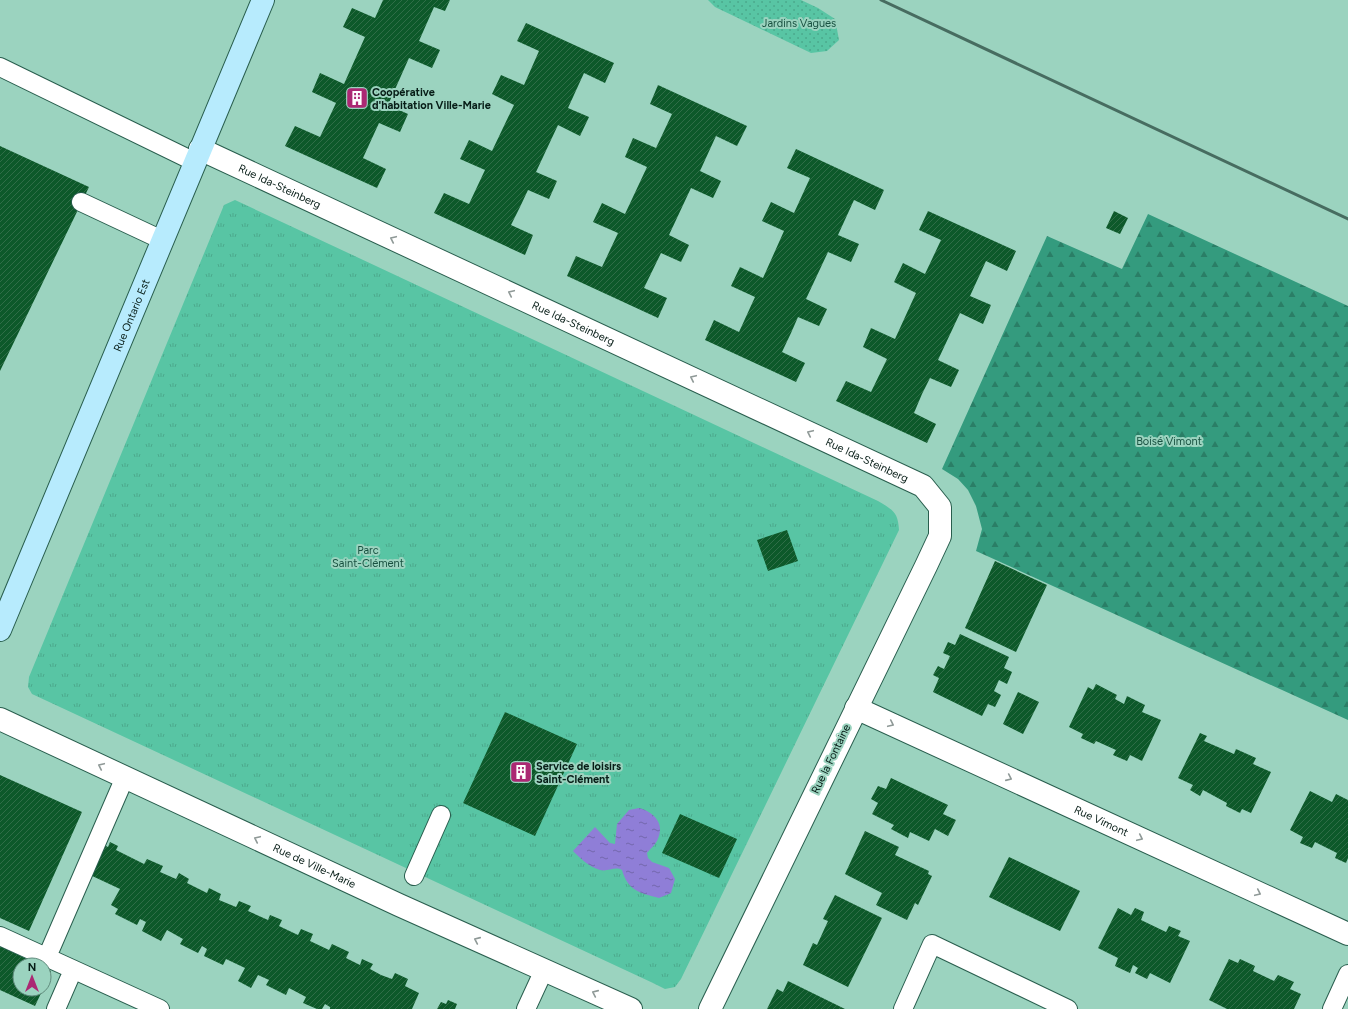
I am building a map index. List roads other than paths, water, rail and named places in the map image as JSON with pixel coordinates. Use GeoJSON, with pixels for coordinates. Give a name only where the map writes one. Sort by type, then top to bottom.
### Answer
{"type":"FeatureCollection","features":[{"type":"Feature","properties":{"kind":"main road","name":"Rue Ontario Est"},"geometry":{"type":"LineString","coordinates":[[0,630],[263,0]]}},
{"type":"Feature","properties":{"kind":"street","name":"Rue Ida-Steinberg"},"geometry":{"type":"LineString","coordinates":[[198,156],[923,486],[940,507]]}},
{"type":"Feature","properties":{"kind":"street","name":"Rue la Fontaine"},"geometry":{"type":"LineString","coordinates":[[710,1009],[940,536],[940,507]]}},
{"type":"Feature","properties":{"kind":"street","name":"Rue Vimont"},"geometry":{"type":"LineString","coordinates":[[856,708],[1348,934]]}},
{"type":"Feature","properties":{"kind":"street","name":"Rue de Ville-Marie"},"geometry":{"type":"LineString","coordinates":[[0,719],[399,905],[631,1009]]}},
{"type":"Feature","properties":{"kind":"lane"},"geometry":{"type":"LineString","coordinates":[[0,67],[198,156]]}},
{"type":"Feature","properties":{"kind":"lane"},"geometry":{"type":"LineString","coordinates":[[81,202],[162,240]]}},
{"type":"Feature","properties":{"kind":"lane"},"geometry":{"type":"LineString","coordinates":[[0,936],[47,957],[125,777]]}},
{"type":"Feature","properties":{"kind":"lane"},"geometry":{"type":"LineString","coordinates":[[414,876],[441,815]]}},
{"type":"Feature","properties":{"kind":"lane"},"geometry":{"type":"LineString","coordinates":[[903,1009],[932,944],[1068,1009]]}},
{"type":"Feature","properties":{"kind":"lane"},"geometry":{"type":"LineString","coordinates":[[52,960],[160,1009]]}},
{"type":"Feature","properties":{"kind":"lane"},"geometry":{"type":"LineString","coordinates":[[56,1009],[73,970]]}},
{"type":"Feature","properties":{"kind":"lane"},"geometry":{"type":"LineString","coordinates":[[526,1009],[544,970]]}},
{"type":"Feature","properties":{"kind":"lane"},"geometry":{"type":"LineString","coordinates":[[1332,1009],[1348,974]]}},
{"type":"Feature","properties":{"kind":"water"},"geometry":{"type":"Polygon","coordinates":[[[639,808],[654,816],[660,829],[656,842],[647,853],[648,858],[652,862],[669,868],[675,879],[671,893],[659,898],[631,887],[622,870],[596,869],[585,862],[573,851],[595,827],[610,843],[615,844],[617,824],[629,810],[639,808]]]}},
{"type":"Feature","properties":{"kind":"railway"},"geometry":{"type":"LineString","coordinates":[[881,0],[1348,219]]}},
{"type":"Feature","properties":{"kind":"place","name":"Coopérative d'habitation Ville-Marie"},"geometry":{"type":"Point","coordinates":[357,98]}},
{"type":"Feature","properties":{"kind":"place","name":"Service de loisirs Saint-Clément"},"geometry":{"type":"Point","coordinates":[521,772]}},
{"type":"Feature","properties":{"kind":"park label","name":"Jardins Vagues"},"geometry":{"type":"Point","coordinates":[799,23]}},
{"type":"Feature","properties":{"kind":"park label","name":"Boisé Vimont"},"geometry":{"type":"Point","coordinates":[1169,441]}},
{"type":"Feature","properties":{"kind":"park label","name":"Parc Saint-Clément"},"geometry":{"type":"Point","coordinates":[368,556]}}]}
